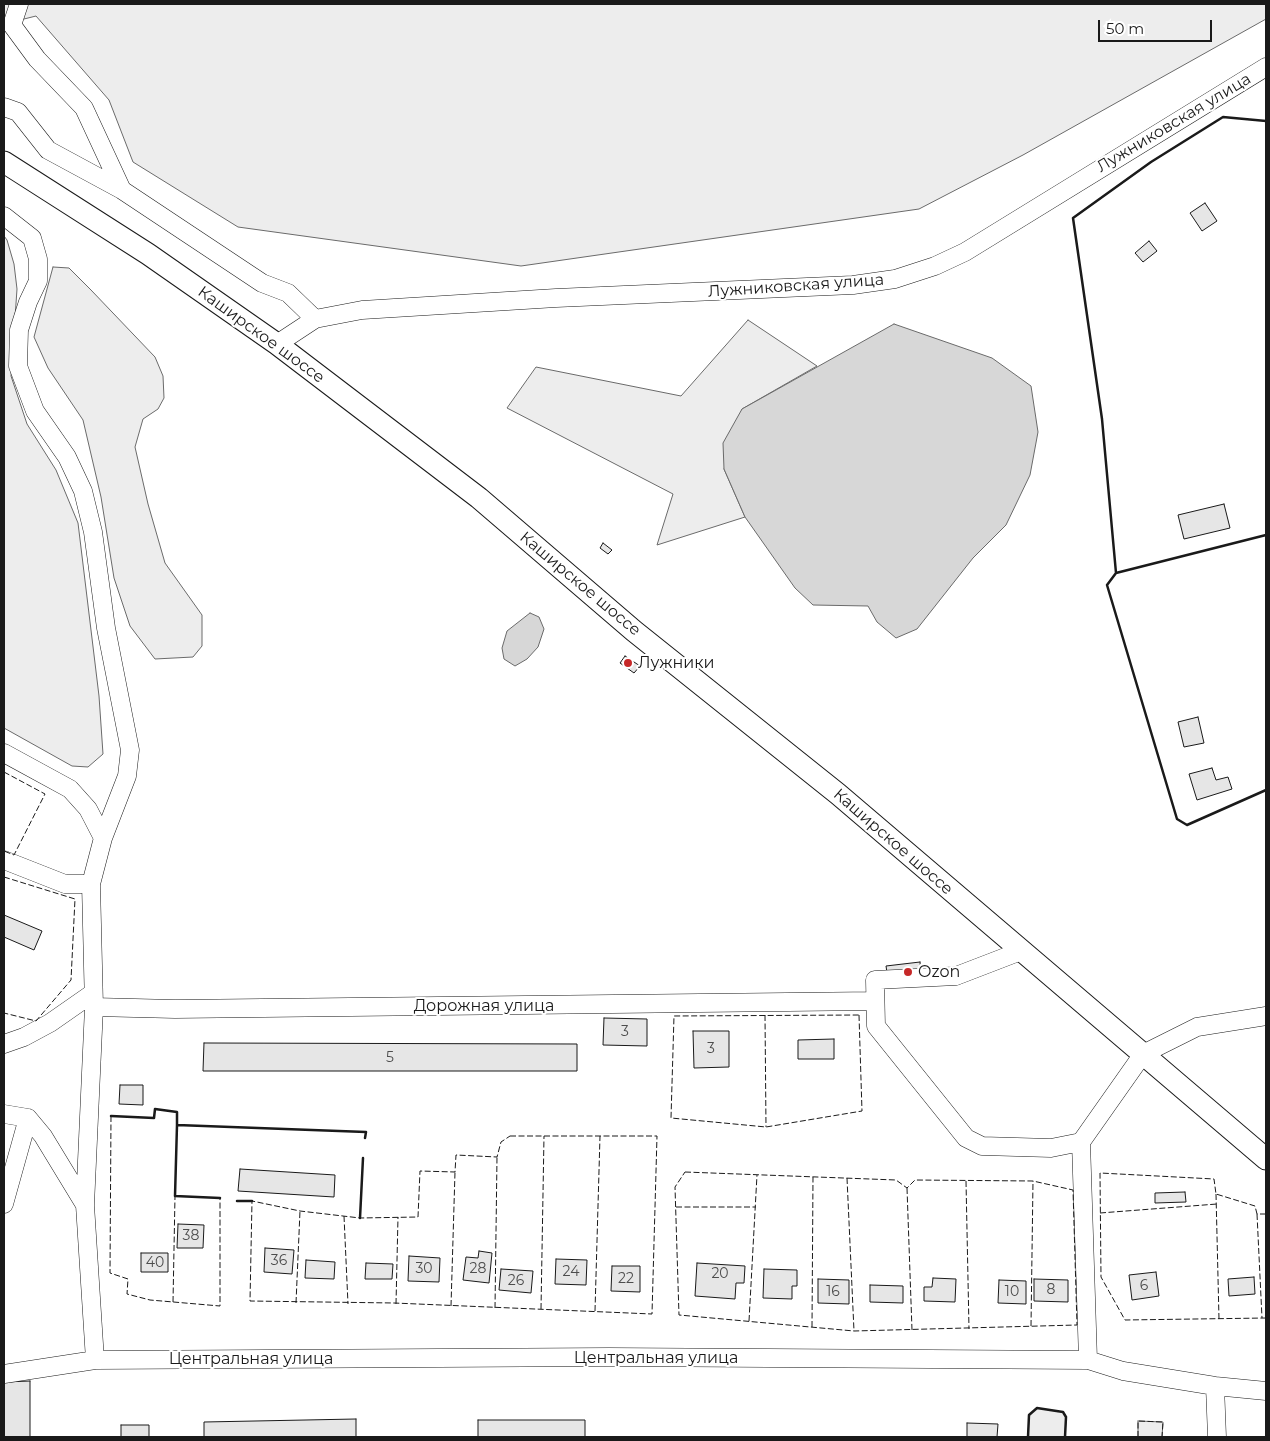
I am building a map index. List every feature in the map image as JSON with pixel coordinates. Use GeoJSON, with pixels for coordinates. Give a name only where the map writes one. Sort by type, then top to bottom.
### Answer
{"type":"FeatureCollection","features":[{"type":"Feature","properties":{"kind":"main road","name":"Каширское шоссе"},"geometry":{"type":"LineString","coordinates":[[4,162],[148,254],[277,344],[479,498],[634,631],[838,794],[1266,1160]]}},
{"type":"Feature","properties":{"kind":"street"},"geometry":{"type":"LineString","coordinates":[[19,4],[12,25],[37,59],[84,108],[122,190]]}},
{"type":"Feature","properties":{"kind":"street","name":"Лужниковская улица"},"geometry":{"type":"LineString","coordinates":[[277,344],[315,319],[362,310],[556,298],[853,285],[895,279],[935,266],[964,252],[1266,67]]}},
{"type":"Feature","properties":{"kind":"street"},"geometry":{"type":"LineString","coordinates":[[4,107],[18,112],[48,150],[122,190],[262,283],[288,293],[315,319]]}},
{"type":"Feature","properties":{"kind":"street"},"geometry":{"type":"LineString","coordinates":[[4,216],[32,238],[38,259],[38,280],[28,302],[19,330],[18,366],[35,410],[67,457],[83,491],[93,532],[106,628],[130,750],[127,776],[103,838],[91,884],[93,1000],[84,1205],[95,1360]]}},
{"type":"Feature","properties":{"kind":"street"},"geometry":{"type":"LineString","coordinates":[[4,753],[70,789],[88,810],[103,838]]}},
{"type":"Feature","properties":{"kind":"street"},"geometry":{"type":"LineString","coordinates":[[4,860],[65,884],[91,884]]}},
{"type":"Feature","properties":{"kind":"street"},"geometry":{"type":"LineString","coordinates":[[1021,952],[956,976],[876,980],[876,1026],[966,1138],[982,1146],[1051,1148],[1081,1142]]}},
{"type":"Feature","properties":{"kind":"street"},"geometry":{"type":"LineString","coordinates":[[4,1044],[24,1037],[93,1000]]}},
{"type":"Feature","properties":{"kind":"street","name":"Дорожная улица"},"geometry":{"type":"LineString","coordinates":[[93,1000],[176,1009],[875,1001]]}},
{"type":"Feature","properties":{"kind":"street"},"geometry":{"type":"LineString","coordinates":[[1088,1360],[1081,1142],[1143,1054],[1197,1027],[1266,1016]]}},
{"type":"Feature","properties":{"kind":"street"},"geometry":{"type":"LineString","coordinates":[[4,1114],[28,1118],[43,1136],[84,1205]]}},
{"type":"Feature","properties":{"kind":"street"},"geometry":{"type":"LineString","coordinates":[[4,1204],[28,1118]]}},
{"type":"Feature","properties":{"kind":"street","name":"Центральная улица"},"geometry":{"type":"LineString","coordinates":[[4,1374],[95,1360],[589,1357],[1088,1360],[1122,1371],[1215,1386],[1266,1391]]}},
{"type":"Feature","properties":{"kind":"street"},"geometry":{"type":"LineString","coordinates":[[1215,1386],[1217,1437]]}},
{"type":"Feature","properties":{"kind":"shaded area"},"geometry":{"type":"Polygon","coordinates":[[[4,4],[1266,4],[1266,19],[1023,155],[919,209],[521,266],[238,227],[133,162],[109,100],[36,16],[4,24],[4,4]]]}},
{"type":"Feature","properties":{"kind":"shaded area"},"geometry":{"type":"Polygon","coordinates":[[[4,236],[14,264],[17,289],[11,376],[27,424],[56,470],[78,523],[99,696],[103,754],[88,767],[72,766],[4,728],[4,236]]]}},
{"type":"Feature","properties":{"kind":"shaded area"},"geometry":{"type":"Polygon","coordinates":[[[53,267],[69,268],[155,357],[163,376],[164,398],[158,409],[143,419],[135,447],[148,504],[165,563],[202,615],[202,646],[193,657],[155,659],[130,626],[114,578],[101,497],[83,420],[48,368],[34,337],[53,267]]]}},
{"type":"Feature","properties":{"kind":"shaded area"},"geometry":{"type":"Polygon","coordinates":[[[748,320],[817,366],[742,409],[724,469],[745,517],[657,545],[673,494],[507,408],[536,367],[681,396],[748,320]]]}},
{"type":"Feature","properties":{"kind":"shaded area"},"geometry":{"type":"Polygon","coordinates":[[[894,324],[992,358],[1031,386],[1038,432],[1030,475],[1006,525],[973,558],[917,629],[896,638],[877,622],[868,606],[813,605],[795,588],[745,517],[724,469],[723,443],[742,409],[894,324]]]}},
{"type":"Feature","properties":{"kind":"shaded area"},"geometry":{"type":"Polygon","coordinates":[[[530,613],[539,617],[544,629],[538,647],[527,659],[515,666],[504,659],[502,648],[507,631],[530,613]]]}},
{"type":"Feature","properties":{"kind":"shaded area"},"geometry":{"type":"Polygon","coordinates":[[[1037,1408],[1063,1412],[1066,1417],[1065,1437],[1028,1437],[1029,1415],[1037,1408]]]}},
{"type":"Feature","properties":{"kind":"shaded area"},"geometry":{"type":"Polygon","coordinates":[[[1138,1421],[1163,1422],[1162,1437],[1138,1437],[1138,1421]]]}},
{"type":"Feature","properties":{"kind":"building"},"geometry":{"type":"Polygon","coordinates":[[[1205,203],[1217,221],[1202,231],[1190,213],[1205,203]]]}},
{"type":"Feature","properties":{"kind":"building"},"geometry":{"type":"Polygon","coordinates":[[[1149,241],[1157,251],[1143,262],[1135,253],[1149,241]]]}},
{"type":"Feature","properties":{"kind":"building"},"geometry":{"type":"Polygon","coordinates":[[[1224,504],[1230,528],[1184,539],[1178,515],[1224,504]]]}},
{"type":"Feature","properties":{"kind":"building"},"geometry":{"type":"Polygon","coordinates":[[[603,543],[612,550],[608,554],[600,548],[603,543]]]}},
{"type":"Feature","properties":{"kind":"building"},"geometry":{"type":"Polygon","coordinates":[[[625,656],[640,666],[634,673],[620,663],[625,656]]]}},
{"type":"Feature","properties":{"kind":"building"},"geometry":{"type":"Polygon","coordinates":[[[1198,717],[1204,743],[1184,747],[1178,722],[1198,717]]]}},
{"type":"Feature","properties":{"kind":"building"},"geometry":{"type":"Polygon","coordinates":[[[1212,768],[1216,780],[1228,777],[1232,789],[1197,800],[1189,774],[1212,768]]]}},
{"type":"Feature","properties":{"kind":"building"},"geometry":{"type":"Polygon","coordinates":[[[4,915],[42,931],[34,950],[4,937],[4,915]]]}},
{"type":"Feature","properties":{"kind":"building"},"geometry":{"type":"Polygon","coordinates":[[[920,962],[921,975],[888,979],[886,966],[920,962]]]}},
{"type":"Feature","properties":{"kind":"building"},"geometry":{"type":"Polygon","coordinates":[[[604,1018],[647,1019],[647,1046],[603,1045],[604,1018]]]}},
{"type":"Feature","properties":{"kind":"building"},"geometry":{"type":"Polygon","coordinates":[[[693,1031],[729,1031],[729,1067],[694,1068],[693,1031]]]}},
{"type":"Feature","properties":{"kind":"building"},"geometry":{"type":"Polygon","coordinates":[[[834,1039],[834,1059],[798,1059],[798,1040],[834,1039]]]}},
{"type":"Feature","properties":{"kind":"building"},"geometry":{"type":"Polygon","coordinates":[[[204,1043],[577,1044],[577,1071],[203,1071],[204,1043]]]}},
{"type":"Feature","properties":{"kind":"building"},"geometry":{"type":"Polygon","coordinates":[[[120,1085],[143,1085],[143,1105],[119,1104],[120,1085]]]}},
{"type":"Feature","properties":{"kind":"building"},"geometry":{"type":"Polygon","coordinates":[[[240,1169],[335,1175],[334,1197],[238,1191],[240,1169]]]}},
{"type":"Feature","properties":{"kind":"building"},"geometry":{"type":"Polygon","coordinates":[[[1185,1192],[1186,1202],[1155,1203],[1155,1193],[1185,1192]]]}},
{"type":"Feature","properties":{"kind":"building"},"geometry":{"type":"Polygon","coordinates":[[[178,1224],[204,1225],[203,1248],[177,1248],[178,1224]]]}},
{"type":"Feature","properties":{"kind":"building"},"geometry":{"type":"Polygon","coordinates":[[[265,1248],[294,1250],[292,1274],[264,1272],[265,1248]]]}},
{"type":"Feature","properties":{"kind":"building"},"geometry":{"type":"Polygon","coordinates":[[[479,1251],[492,1253],[489,1283],[463,1280],[466,1257],[478,1258],[479,1251]]]}},
{"type":"Feature","properties":{"kind":"building"},"geometry":{"type":"Polygon","coordinates":[[[141,1253],[168,1253],[168,1272],[141,1272],[141,1253]]]}},
{"type":"Feature","properties":{"kind":"building"},"geometry":{"type":"Polygon","coordinates":[[[409,1256],[440,1258],[439,1282],[408,1281],[409,1256]]]}},
{"type":"Feature","properties":{"kind":"building"},"geometry":{"type":"Polygon","coordinates":[[[556,1259],[587,1260],[586,1285],[555,1284],[556,1259]]]}},
{"type":"Feature","properties":{"kind":"building"},"geometry":{"type":"Polygon","coordinates":[[[306,1260],[335,1262],[334,1279],[305,1278],[306,1260]]]}},
{"type":"Feature","properties":{"kind":"building"},"geometry":{"type":"Polygon","coordinates":[[[366,1263],[393,1264],[392,1279],[365,1279],[366,1263]]]}},
{"type":"Feature","properties":{"kind":"building"},"geometry":{"type":"Polygon","coordinates":[[[697,1263],[745,1266],[744,1283],[736,1283],[735,1299],[695,1296],[697,1263]]]}},
{"type":"Feature","properties":{"kind":"building"},"geometry":{"type":"Polygon","coordinates":[[[612,1266],[640,1266],[640,1292],[611,1291],[612,1266]]]}},
{"type":"Feature","properties":{"kind":"building"},"geometry":{"type":"Polygon","coordinates":[[[501,1269],[533,1271],[531,1293],[499,1290],[501,1269]]]}},
{"type":"Feature","properties":{"kind":"building"},"geometry":{"type":"Polygon","coordinates":[[[764,1269],[797,1270],[797,1286],[792,1286],[792,1299],[763,1298],[764,1269]]]}},
{"type":"Feature","properties":{"kind":"building"},"geometry":{"type":"Polygon","coordinates":[[[1156,1272],[1159,1296],[1132,1300],[1129,1275],[1156,1272]]]}},
{"type":"Feature","properties":{"kind":"building"},"geometry":{"type":"Polygon","coordinates":[[[1254,1277],[1255,1294],[1229,1296],[1228,1279],[1254,1277]]]}},
{"type":"Feature","properties":{"kind":"building"},"geometry":{"type":"Polygon","coordinates":[[[933,1278],[956,1279],[955,1302],[924,1301],[924,1287],[932,1287],[933,1278]]]}},
{"type":"Feature","properties":{"kind":"building"},"geometry":{"type":"Polygon","coordinates":[[[818,1279],[849,1280],[849,1304],[818,1303],[818,1279]]]}},
{"type":"Feature","properties":{"kind":"building"},"geometry":{"type":"Polygon","coordinates":[[[1034,1279],[1068,1280],[1068,1302],[1034,1301],[1034,1279]]]}},
{"type":"Feature","properties":{"kind":"building"},"geometry":{"type":"Polygon","coordinates":[[[999,1280],[1026,1281],[1026,1304],[998,1303],[999,1280]]]}},
{"type":"Feature","properties":{"kind":"building"},"geometry":{"type":"Polygon","coordinates":[[[870,1285],[903,1286],[903,1303],[870,1302],[870,1285]]]}},
{"type":"Feature","properties":{"kind":"building"},"geometry":{"type":"Polygon","coordinates":[[[30,1381],[30,1437],[4,1437],[4,1382],[30,1381]]]}},
{"type":"Feature","properties":{"kind":"building"},"geometry":{"type":"Polygon","coordinates":[[[356,1419],[356,1437],[204,1437],[204,1422],[356,1419]]]}},
{"type":"Feature","properties":{"kind":"building"},"geometry":{"type":"Polygon","coordinates":[[[478,1420],[585,1420],[585,1437],[478,1437],[478,1420]]]}},
{"type":"Feature","properties":{"kind":"building"},"geometry":{"type":"Polygon","coordinates":[[[967,1423],[998,1424],[997,1437],[967,1437],[967,1423]]]}},
{"type":"Feature","properties":{"kind":"building"},"geometry":{"type":"Polygon","coordinates":[[[121,1425],[149,1425],[149,1437],[121,1437],[121,1425]]]}},
{"type":"Feature","properties":{"kind":"fence"},"geometry":{"type":"LineString","coordinates":[[4,772],[45,794],[14,855],[4,851]]}},
{"type":"Feature","properties":{"kind":"fence"},"geometry":{"type":"LineString","coordinates":[[4,877],[75,899],[71,980],[36,1021],[4,1013]]}},
{"type":"Feature","properties":{"kind":"fence"},"geometry":{"type":"LineString","coordinates":[[765,1015],[766,1127]]}},
{"type":"Feature","properties":{"kind":"fence"},"geometry":{"type":"LineString","coordinates":[[859,1015],[862,1111],[766,1127],[671,1118],[674,1016],[859,1015]]}},
{"type":"Feature","properties":{"kind":"fence"},"geometry":{"type":"LineString","coordinates":[[111,1116],[110,1273],[128,1279],[127,1294],[150,1300],[220,1306],[220,1198]]}},
{"type":"Feature","properties":{"kind":"fence"},"geometry":{"type":"LineString","coordinates":[[510,1136],[657,1136],[652,1314],[394,1303],[250,1301],[252,1201],[300,1211],[360,1218],[418,1217],[420,1171],[455,1172],[456,1155],[497,1157],[501,1142],[510,1136]]}},
{"type":"Feature","properties":{"kind":"fence"},"geometry":{"type":"LineString","coordinates":[[541,1309],[544,1136]]}},
{"type":"Feature","properties":{"kind":"fence"},"geometry":{"type":"LineString","coordinates":[[595,1311],[600,1136]]}},
{"type":"Feature","properties":{"kind":"fence"},"geometry":{"type":"LineString","coordinates":[[495,1308],[497,1157]]}},
{"type":"Feature","properties":{"kind":"fence"},"geometry":{"type":"LineString","coordinates":[[451,1306],[455,1172]]}},
{"type":"Feature","properties":{"kind":"fence"},"geometry":{"type":"LineString","coordinates":[[685,1172],[896,1180],[907,1188],[915,1180],[1033,1181],[1073,1190],[1077,1325],[854,1331],[679,1315],[675,1187],[685,1172]]}},
{"type":"Feature","properties":{"kind":"fence"},"geometry":{"type":"LineString","coordinates":[[1266,1214],[1257,1214],[1255,1206],[1216,1194],[1214,1179],[1100,1173],[1101,1277],[1125,1320],[1266,1318]]}},
{"type":"Feature","properties":{"kind":"fence"},"geometry":{"type":"LineString","coordinates":[[749,1321],[757,1175]]}},
{"type":"Feature","properties":{"kind":"fence"},"geometry":{"type":"LineString","coordinates":[[812,1327],[813,1177]]}},
{"type":"Feature","properties":{"kind":"fence"},"geometry":{"type":"LineString","coordinates":[[847,1178],[854,1331]]}},
{"type":"Feature","properties":{"kind":"fence"},"geometry":{"type":"LineString","coordinates":[[966,1181],[969,1329]]}},
{"type":"Feature","properties":{"kind":"fence"},"geometry":{"type":"LineString","coordinates":[[1031,1326],[1033,1181]]}},
{"type":"Feature","properties":{"kind":"fence"},"geometry":{"type":"LineString","coordinates":[[907,1188],[912,1330]]}},
{"type":"Feature","properties":{"kind":"fence"},"geometry":{"type":"LineString","coordinates":[[1216,1194],[1219,1319]]}},
{"type":"Feature","properties":{"kind":"fence"},"geometry":{"type":"LineString","coordinates":[[173,1302],[175,1196]]}},
{"type":"Feature","properties":{"kind":"fence"},"geometry":{"type":"LineString","coordinates":[[1100,1213],[1217,1204]]}},
{"type":"Feature","properties":{"kind":"fence"},"geometry":{"type":"LineString","coordinates":[[676,1207],[756,1207]]}},
{"type":"Feature","properties":{"kind":"fence"},"geometry":{"type":"LineString","coordinates":[[296,1303],[300,1211]]}},
{"type":"Feature","properties":{"kind":"fence"},"geometry":{"type":"LineString","coordinates":[[1257,1214],[1262,1318]]}},
{"type":"Feature","properties":{"kind":"fence"},"geometry":{"type":"LineString","coordinates":[[344,1216],[348,1304]]}},
{"type":"Feature","properties":{"kind":"fence"},"geometry":{"type":"LineString","coordinates":[[396,1304],[398,1217]]}},
{"type":"Feature","properties":{"kind":"fence"},"geometry":{"type":"LineString","coordinates":[[1138,1437],[1138,1421],[1163,1422],[1162,1437]]}},
{"type":"Feature","properties":{"kind":"wall"},"geometry":{"type":"LineString","coordinates":[[1266,121],[1223,117],[1151,162],[1073,218],[1102,419],[1116,573],[1266,535]]}},
{"type":"Feature","properties":{"kind":"wall"},"geometry":{"type":"LineString","coordinates":[[1116,573],[1107,585],[1177,819],[1187,825],[1266,790]]}},
{"type":"Feature","properties":{"kind":"wall"},"geometry":{"type":"LineString","coordinates":[[111,1116],[154,1118],[155,1109],[177,1112],[177,1125],[366,1132],[365,1138]]}},
{"type":"Feature","properties":{"kind":"wall"},"geometry":{"type":"LineString","coordinates":[[177,1125],[175,1196],[220,1198]]}},
{"type":"Feature","properties":{"kind":"wall"},"geometry":{"type":"LineString","coordinates":[[360,1218],[363,1158]]}},
{"type":"Feature","properties":{"kind":"wall"},"geometry":{"type":"LineString","coordinates":[[237,1201],[252,1201]]}},
{"type":"Feature","properties":{"kind":"wall"},"geometry":{"type":"LineString","coordinates":[[1028,1437],[1029,1415],[1037,1408],[1063,1412],[1066,1417],[1065,1437]]}},
{"type":"Feature","properties":{"kind":"place","name":"Лужники"},"geometry":{"type":"Point","coordinates":[628,663]}},
{"type":"Feature","properties":{"kind":"place","name":"Ozon"},"geometry":{"type":"Point","coordinates":[908,972]}}]}
